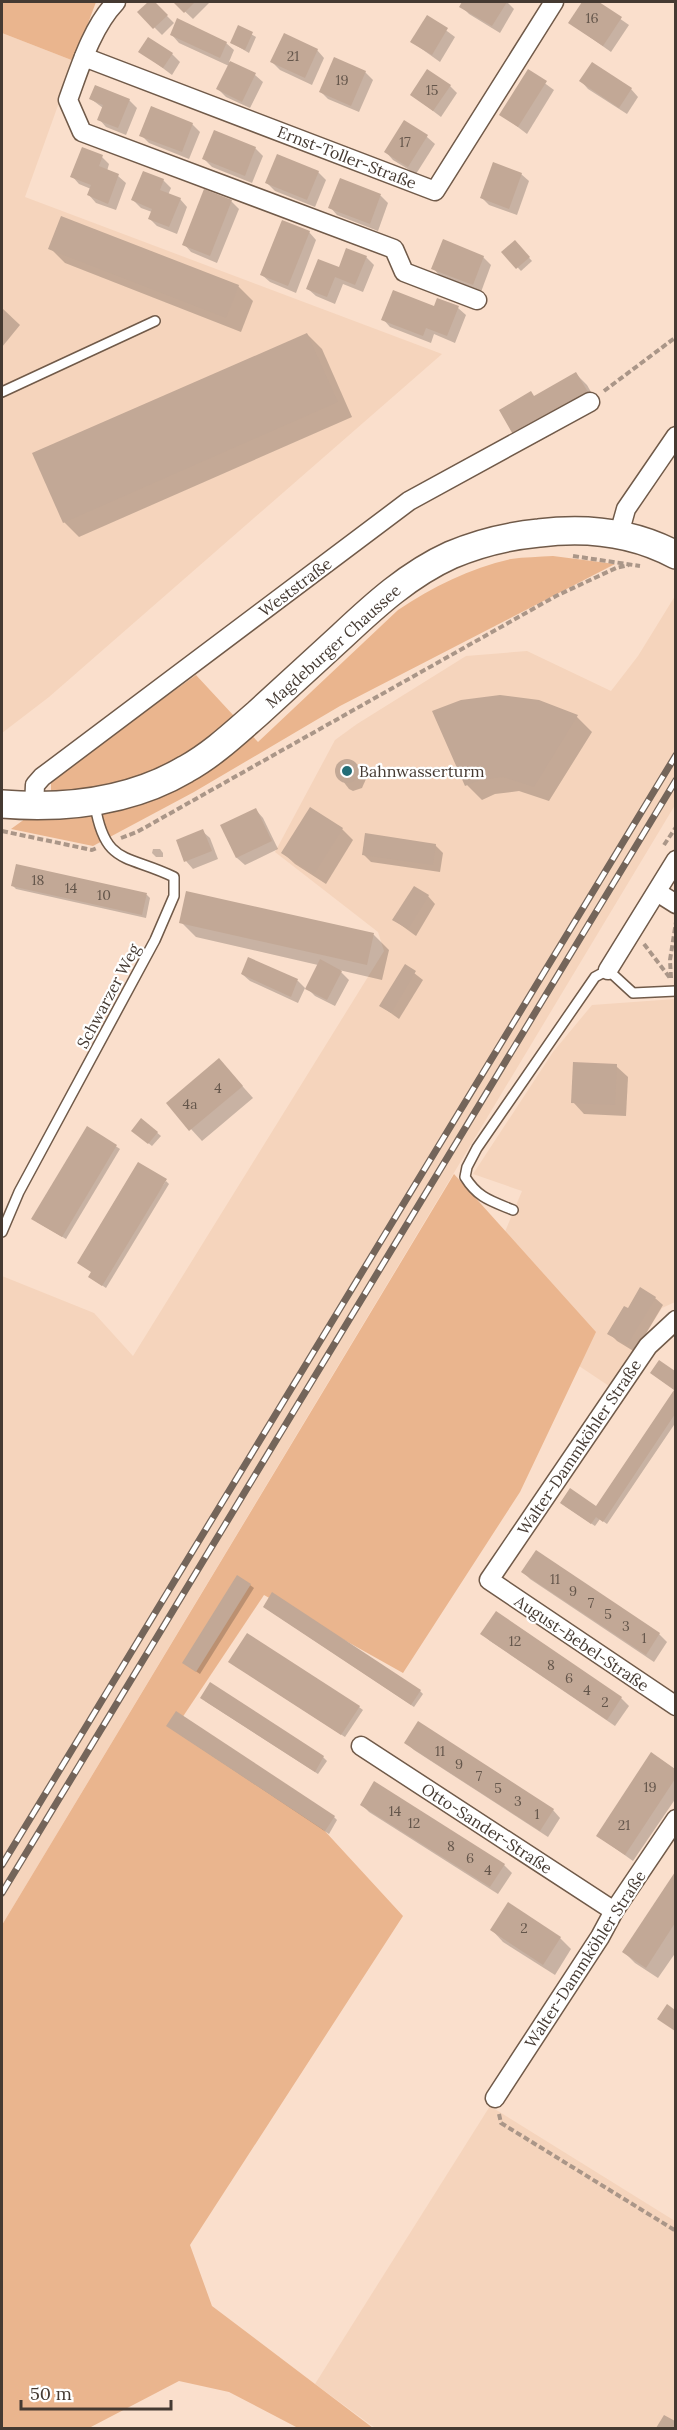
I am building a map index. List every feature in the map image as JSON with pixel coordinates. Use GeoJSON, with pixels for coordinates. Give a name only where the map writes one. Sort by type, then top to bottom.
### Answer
{"type":"FeatureCollection","features":[{"type":"Feature","properties":{"kind":"main road","name":"Magdeburger Chaussee"},"geometry":{"type":"LineString","coordinates":[[2,804],[34,806],[123,796],[186,769],[208,754],[269,703],[371,609],[411,577],[473,546],[496,539],[527,534],[588,531],[619,534],[651,542],[675,555]]}},
{"type":"Feature","properties":{"kind":"street"},"geometry":{"type":"LineString","coordinates":[[116,2],[108,10],[84,57],[68,100],[82,132],[394,249],[404,272],[477,300]]}},
{"type":"Feature","properties":{"kind":"street","name":"Ernst-Toller-Straße"},"geometry":{"type":"LineString","coordinates":[[84,57],[435,190],[554,2]]}},
{"type":"Feature","properties":{"kind":"street","name":"Weststraße"},"geometry":{"type":"LineString","coordinates":[[34,806],[35,785],[42,777],[409,501],[590,402]]}},
{"type":"Feature","properties":{"kind":"street"},"geometry":{"type":"LineString","coordinates":[[619,534],[626,509],[675,436]]}},
{"type":"Feature","properties":{"kind":"street"},"geometry":{"type":"LineString","coordinates":[[608,970],[675,860]]}},
{"type":"Feature","properties":{"kind":"street"},"geometry":{"type":"LineString","coordinates":[[657,892],[675,904]]}},
{"type":"Feature","properties":{"kind":"street","name":"Walter-Dammköhler Straße"},"geometry":{"type":"LineString","coordinates":[[489,1580],[648,1346],[675,1320]]}},
{"type":"Feature","properties":{"kind":"street","name":"August-Bebel-Straße"},"geometry":{"type":"LineString","coordinates":[[489,1580],[675,1706]]}},
{"type":"Feature","properties":{"kind":"street","name":"Otto-Sander-Straße"},"geometry":{"type":"LineString","coordinates":[[361,1746],[614,1911]]}},
{"type":"Feature","properties":{"kind":"street","name":"Walter-Dammköhler Straße"},"geometry":{"type":"LineString","coordinates":[[495,2098],[675,1819]]}},
{"type":"Feature","properties":{"kind":"lane"},"geometry":{"type":"LineString","coordinates":[[2,392],[155,321]]}},
{"type":"Feature","properties":{"kind":"lane"},"geometry":{"type":"LineString","coordinates":[[94,801],[98,821],[107,844]]}},
{"type":"Feature","properties":{"kind":"lane","name":"Schwarzer Weg"},"geometry":{"type":"LineString","coordinates":[[2,1232],[19,1192],[155,940],[174,896],[174,877],[115,854],[107,844]]}},
{"type":"Feature","properties":{"kind":"lane"},"geometry":{"type":"LineString","coordinates":[[513,1210],[484,1199],[474,1191],[465,1177],[467,1167],[477,1148],[595,977],[608,970],[633,993],[675,991]]}},
{"type":"Feature","properties":{"kind":"path"},"geometry":{"type":"LineString","coordinates":[[590,402],[675,337]]}},
{"type":"Feature","properties":{"kind":"path"},"geometry":{"type":"LineString","coordinates":[[2,831],[92,850],[137,832],[556,596],[616,568],[629,566],[569,555]]}},
{"type":"Feature","properties":{"kind":"path"},"geometry":{"type":"LineString","coordinates":[[671,979],[670,960],[675,922]]}},
{"type":"Feature","properties":{"kind":"path"},"geometry":{"type":"LineString","coordinates":[[631,934],[644,944],[675,986]]}},
{"type":"Feature","properties":{"kind":"path"},"geometry":{"type":"LineString","coordinates":[[495,2098],[501,2123],[675,2231]]}},
{"type":"Feature","properties":{"kind":"shaded area"},"geometry":{"type":"Polygon","coordinates":[[[2,2],[96,2],[74,61],[2,33],[2,2]]]}},
{"type":"Feature","properties":{"kind":"shaded area"},"geometry":{"type":"Polygon","coordinates":[[[2,33],[74,61],[25,197],[442,354],[49,697],[2,733],[2,33]]]}},
{"type":"Feature","properties":{"kind":"shaded area"},"geometry":{"type":"Polygon","coordinates":[[[553,556],[615,564],[340,706],[194,792],[93,846],[11,829],[51,800],[51,779],[196,675],[258,742],[398,610],[438,586],[481,568],[511,559],[553,556]]]}},
{"type":"Feature","properties":{"kind":"shaded area"},"geometry":{"type":"Polygon","coordinates":[[[675,596],[675,805],[2,1925],[2,1276],[94,1313],[133,1356],[384,951],[378,932],[275,852],[335,740],[466,656],[527,651],[611,691],[638,656],[675,596]]]}},
{"type":"Feature","properties":{"kind":"shaded area"},"geometry":{"type":"Polygon","coordinates":[[[675,999],[675,1302],[662,1308],[612,1388],[564,1356],[491,1265],[522,1191],[473,1174],[553,1052],[592,1005],[675,999]]]}},
{"type":"Feature","properties":{"kind":"shaded area"},"geometry":{"type":"Polygon","coordinates":[[[454,1174],[596,1332],[520,1492],[403,1673],[264,1595],[174,1730],[323,1829],[403,1916],[190,2245],[212,2306],[373,2428],[298,2428],[229,2392],[179,2381],[89,2428],[2,2428],[2,1925],[454,1174]]]}},
{"type":"Feature","properties":{"kind":"shaded area"},"geometry":{"type":"Polygon","coordinates":[[[490,2106],[675,2221],[675,2428],[375,2428],[315,2384],[490,2106]]]}},
{"type":"Feature","properties":{"kind":"building"},"geometry":{"type":"Polygon","coordinates":[[[148,2],[155,2],[168,15],[153,29],[137,12],[148,2]]]}},
{"type":"Feature","properties":{"kind":"building"},"geometry":{"type":"Polygon","coordinates":[[[173,2],[195,2],[184,13],[173,2]]]}},
{"type":"Feature","properties":{"kind":"building"},"geometry":{"type":"Polygon","coordinates":[[[462,2],[507,2],[492,26],[459,7],[462,2]]]}},
{"type":"Feature","properties":{"kind":"building"},"geometry":{"type":"Polygon","coordinates":[[[582,2],[599,2],[622,17],[603,46],[568,23],[582,2]]]}},
{"type":"Feature","properties":{"kind":"building"},"geometry":{"type":"Polygon","coordinates":[[[427,15],[448,28],[432,55],[410,42],[427,15]]]}},
{"type":"Feature","properties":{"kind":"building"},"geometry":{"type":"Polygon","coordinates":[[[177,18],[227,42],[220,58],[170,35],[177,18]]]}},
{"type":"Feature","properties":{"kind":"building"},"geometry":{"type":"Polygon","coordinates":[[[238,25],[253,32],[245,50],[230,43],[238,25]]]}},
{"type":"Feature","properties":{"kind":"building"},"geometry":{"type":"Polygon","coordinates":[[[284,33],[318,49],[305,78],[270,62],[284,33]]]}},
{"type":"Feature","properties":{"kind":"building"},"geometry":{"type":"Polygon","coordinates":[[[148,37],[173,53],[163,68],[138,52],[148,37]]]}},
{"type":"Feature","properties":{"kind":"building"},"geometry":{"type":"Polygon","coordinates":[[[334,57],[366,71],[351,106],[319,92],[334,57]]]}},
{"type":"Feature","properties":{"kind":"building"},"geometry":{"type":"Polygon","coordinates":[[[230,61],[256,73],[242,102],[216,89],[230,61]]]}},
{"type":"Feature","properties":{"kind":"building"},"geometry":{"type":"Polygon","coordinates":[[[592,62],[632,88],[619,108],[579,81],[592,62]]]}},
{"type":"Feature","properties":{"kind":"building"},"geometry":{"type":"Polygon","coordinates":[[[427,69],[451,85],[433,111],[410,95],[427,69]]]}},
{"type":"Feature","properties":{"kind":"building"},"geometry":{"type":"Polygon","coordinates":[[[528,69],[547,81],[518,127],[499,115],[528,69]]]}},
{"type":"Feature","properties":{"kind":"building"},"geometry":{"type":"Polygon","coordinates":[[[95,85],[130,99],[118,128],[97,120],[103,105],[89,99],[95,85]]]}},
{"type":"Feature","properties":{"kind":"building"},"geometry":{"type":"Polygon","coordinates":[[[151,106],[193,123],[182,152],[139,136],[151,106]]]}},
{"type":"Feature","properties":{"kind":"building"},"geometry":{"type":"Polygon","coordinates":[[[404,120],[428,135],[408,167],[384,152],[404,120]]]}},
{"type":"Feature","properties":{"kind":"building"},"geometry":{"type":"Polygon","coordinates":[[[214,130],[256,147],[245,176],[202,159],[214,130]]]}},
{"type":"Feature","properties":{"kind":"building"},"geometry":{"type":"Polygon","coordinates":[[[82,147],[103,155],[99,166],[119,174],[108,204],[87,195],[91,185],[70,177],[82,147]]]}},
{"type":"Feature","properties":{"kind":"building"},"geometry":{"type":"Polygon","coordinates":[[[277,154],[319,171],[307,200],[265,183],[277,154]]]}},
{"type":"Feature","properties":{"kind":"building"},"geometry":{"type":"Polygon","coordinates":[[[493,162],[522,173],[509,209],[480,198],[493,162]]]}},
{"type":"Feature","properties":{"kind":"building"},"geometry":{"type":"Polygon","coordinates":[[[143,171],[164,179],[160,190],[181,198],[169,227],[148,219],[152,209],[131,200],[143,171]]]}},
{"type":"Feature","properties":{"kind":"building"},"geometry":{"type":"Polygon","coordinates":[[[340,178],[381,194],[370,224],[328,208],[340,178]]]}},
{"type":"Feature","properties":{"kind":"building"},"geometry":{"type":"Polygon","coordinates":[[[204,189],[232,200],[210,256],[182,245],[204,189]]]}},
{"type":"Feature","properties":{"kind":"building"},"geometry":{"type":"Polygon","coordinates":[[[61,216],[239,285],[226,318],[48,249],[61,216]]]}},
{"type":"Feature","properties":{"kind":"building"},"geometry":{"type":"Polygon","coordinates":[[[282,220],[310,231],[288,286],[260,275],[282,220]]]}},
{"type":"Feature","properties":{"kind":"building"},"geometry":{"type":"Polygon","coordinates":[[[443,239],[484,256],[473,285],[431,269],[443,239]]]}},
{"type":"Feature","properties":{"kind":"building"},"geometry":{"type":"Polygon","coordinates":[[[515,240],[530,257],[516,269],[501,252],[515,240]]]}},
{"type":"Feature","properties":{"kind":"building"},"geometry":{"type":"Polygon","coordinates":[[[346,248],[367,256],[355,285],[335,277],[327,297],[306,289],[318,259],[339,267],[346,248]]]}},
{"type":"Feature","properties":{"kind":"building"},"geometry":{"type":"Polygon","coordinates":[[[393,290],[434,306],[437,298],[459,306],[447,336],[426,328],[423,336],[381,320],[393,290]]]}},
{"type":"Feature","properties":{"kind":"building"},"geometry":{"type":"Polygon","coordinates":[[[307,333],[338,402],[63,523],[32,453],[307,333]]]}},
{"type":"Feature","properties":{"kind":"building"},"geometry":{"type":"Polygon","coordinates":[[[576,372],[588,392],[543,418],[515,438],[499,410],[531,391],[534,396],[576,372]]]}},
{"type":"Feature","properties":{"kind":"building"},"geometry":{"type":"Polygon","coordinates":[[[500,695],[539,700],[578,715],[534,787],[503,777],[480,780],[465,786],[432,711],[461,700],[500,695]]]}},
{"type":"Feature","properties":{"kind":"building","name":"Bahnwasserturm"},"geometry":{"type":"Polygon","coordinates":[[[347,759],[356,762],[359,771],[356,780],[347,783],[338,780],[335,771],[338,762],[347,759]]]}},
{"type":"Feature","properties":{"kind":"building"},"geometry":{"type":"Polygon","coordinates":[[[310,807],[343,828],[314,874],[281,853],[310,807]]]}},
{"type":"Feature","properties":{"kind":"building"},"geometry":{"type":"Polygon","coordinates":[[[256,808],[272,841],[236,858],[220,825],[256,808]]]}},
{"type":"Feature","properties":{"kind":"building"},"geometry":{"type":"Polygon","coordinates":[[[203,829],[212,851],[184,862],[176,840],[203,829]]]}},
{"type":"Feature","properties":{"kind":"building"},"geometry":{"type":"Polygon","coordinates":[[[365,833],[436,844],[433,865],[362,855],[365,833]]]}},
{"type":"Feature","properties":{"kind":"building"},"geometry":{"type":"Polygon","coordinates":[[[16,864],[147,893],[142,915],[11,886],[16,864]]]}},
{"type":"Feature","properties":{"kind":"building"},"geometry":{"type":"Polygon","coordinates":[[[414,886],[429,895],[408,929],[392,920],[414,886]]]}},
{"type":"Feature","properties":{"kind":"building"},"geometry":{"type":"Polygon","coordinates":[[[186,891],[374,933],[367,965],[179,923],[186,891]]]}},
{"type":"Feature","properties":{"kind":"building"},"geometry":{"type":"Polygon","coordinates":[[[248,957],[298,979],[291,997],[241,974],[248,957]]]}},
{"type":"Feature","properties":{"kind":"building"},"geometry":{"type":"Polygon","coordinates":[[[320,959],[342,971],[327,1000],[305,989],[320,959]]]}},
{"type":"Feature","properties":{"kind":"building"},"geometry":{"type":"Polygon","coordinates":[[[405,964],[416,971],[391,1013],[379,1006],[405,964]]]}},
{"type":"Feature","properties":{"kind":"building"},"geometry":{"type":"Polygon","coordinates":[[[219,1058],[243,1086],[189,1131],[166,1103],[219,1058]]]}},
{"type":"Feature","properties":{"kind":"building"},"geometry":{"type":"Polygon","coordinates":[[[573,1062],[617,1064],[615,1105],[571,1103],[573,1062]]]}},
{"type":"Feature","properties":{"kind":"building"},"geometry":{"type":"Polygon","coordinates":[[[141,1118],[158,1132],[148,1144],[131,1131],[141,1118]]]}},
{"type":"Feature","properties":{"kind":"building"},"geometry":{"type":"Polygon","coordinates":[[[87,1126],[117,1145],[62,1237],[31,1219],[87,1126]]]}},
{"type":"Feature","properties":{"kind":"building"},"geometry":{"type":"Polygon","coordinates":[[[138,1162],[167,1179],[102,1286],[88,1277],[91,1272],[77,1263],[138,1162]]]}},
{"type":"Feature","properties":{"kind":"building"},"geometry":{"type":"Polygon","coordinates":[[[640,1287],[656,1297],[627,1345],[607,1334],[624,1306],[628,1308],[640,1287]]]}},
{"type":"Feature","properties":{"kind":"building"},"geometry":{"type":"Polygon","coordinates":[[[659,1360],[675,1371],[675,1414],[603,1522],[596,1517],[591,1524],[560,1503],[570,1488],[596,1506],[674,1390],[650,1373],[659,1360]]]}},
{"type":"Feature","properties":{"kind":"building"},"geometry":{"type":"Polygon","coordinates":[[[536,1550],[660,1633],[646,1655],[521,1572],[536,1550]]]}},
{"type":"Feature","properties":{"kind":"building"},"geometry":{"type":"Polygon","coordinates":[[[237,1575],[251,1584],[196,1672],[182,1663],[237,1575]]]}},
{"type":"Feature","properties":{"kind":"building"},"geometry":{"type":"Polygon","coordinates":[[[272,1592],[421,1690],[411,1705],[263,1607],[272,1592]]]}},
{"type":"Feature","properties":{"kind":"building"},"geometry":{"type":"Polygon","coordinates":[[[496,1611],[622,1697],[607,1720],[480,1634],[496,1611]]]}},
{"type":"Feature","properties":{"kind":"building"},"geometry":{"type":"Polygon","coordinates":[[[247,1633],[360,1706],[341,1735],[228,1662],[247,1633]]]}},
{"type":"Feature","properties":{"kind":"building"},"geometry":{"type":"Polygon","coordinates":[[[210,1682],[324,1756],[315,1772],[200,1698],[210,1682]]]}},
{"type":"Feature","properties":{"kind":"building"},"geometry":{"type":"Polygon","coordinates":[[[176,1711],[335,1816],[325,1831],[166,1726],[176,1711]]]}},
{"type":"Feature","properties":{"kind":"building"},"geometry":{"type":"Polygon","coordinates":[[[418,1721],[554,1809],[540,1831],[404,1743],[418,1721]]]}},
{"type":"Feature","properties":{"kind":"building"},"geometry":{"type":"Polygon","coordinates":[[[651,1752],[675,1769],[675,1779],[625,1855],[596,1836],[651,1752]]]}},
{"type":"Feature","properties":{"kind":"building"},"geometry":{"type":"Polygon","coordinates":[[[374,1781],[505,1864],[490,1887],[360,1805],[374,1781]]]}},
{"type":"Feature","properties":{"kind":"building"},"geometry":{"type":"Polygon","coordinates":[[[675,1872],[675,1923],[646,1968],[622,1952],[675,1872]]]}},
{"type":"Feature","properties":{"kind":"building"},"geometry":{"type":"Polygon","coordinates":[[[508,1902],[561,1937],[543,1965],[490,1930],[508,1902]]]}},
{"type":"Feature","properties":{"kind":"building"},"geometry":{"type":"Polygon","coordinates":[[[667,2004],[675,2010],[675,2031],[657,2019],[667,2004]]]}},
{"type":"Feature","properties":{"kind":"building"},"geometry":{"type":"Polygon","coordinates":[[[664,2415],[675,2421],[675,2428],[656,2428],[664,2415]]]}},
{"type":"Feature","properties":{"kind":"railway"},"geometry":{"type":"LineString","coordinates":[[2,1865],[676,755]]}},
{"type":"Feature","properties":{"kind":"railway"},"geometry":{"type":"LineString","coordinates":[[2,1893],[676,780]]}},
{"type":"Feature","properties":{"kind":"place","name":"Bahnwasserturm"},"geometry":{"type":"Point","coordinates":[347,771]}}]}
